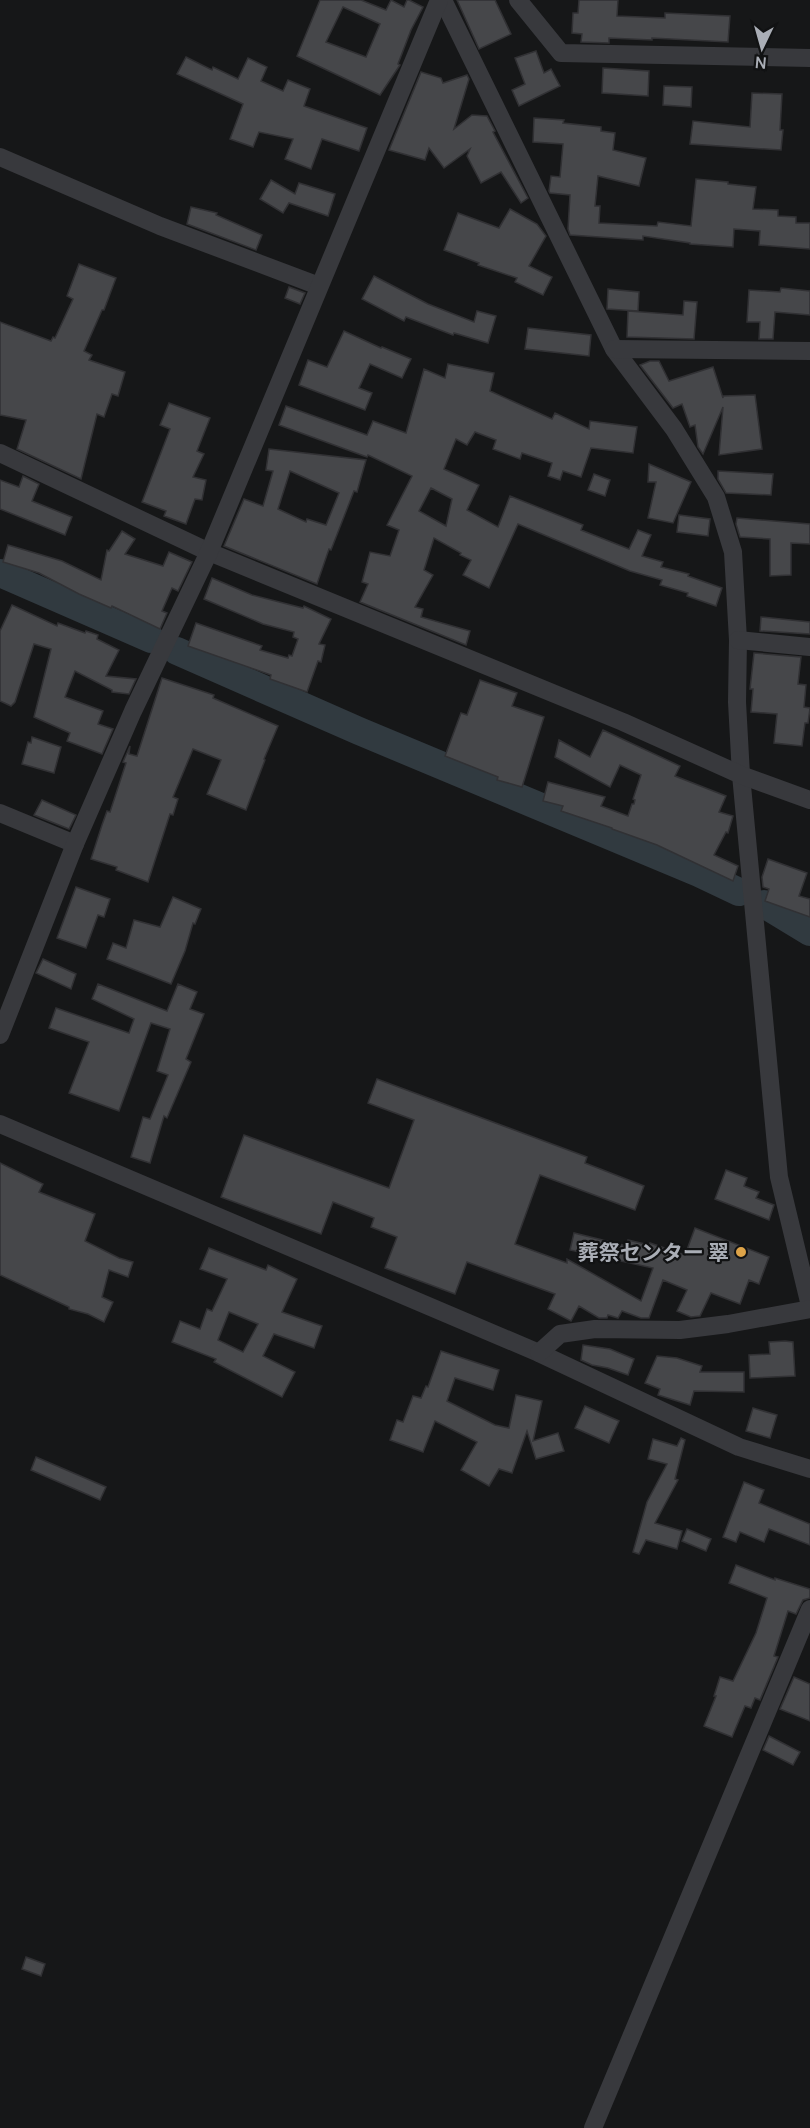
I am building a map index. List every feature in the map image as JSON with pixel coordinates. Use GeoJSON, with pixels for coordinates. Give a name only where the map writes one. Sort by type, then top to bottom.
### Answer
{"type":"FeatureCollection","features":[{"type":"Feature","properties":{"kind":"street"},"geometry":{"type":"LineString","coordinates":[[0,1035],[75,844],[133,711],[208,552],[441,0]]}},
{"type":"Feature","properties":{"kind":"street"},"geometry":{"type":"LineString","coordinates":[[441,0],[614,349],[674,429],[717,497],[734,552],[741,775],[779,1177],[810,1307],[680,1330],[596,1329],[560,1334],[539,1353]]}},
{"type":"Feature","properties":{"kind":"street"},"geometry":{"type":"LineString","coordinates":[[518,0],[561,53],[810,58]]}},
{"type":"Feature","properties":{"kind":"street"},"geometry":{"type":"LineString","coordinates":[[0,157],[160,226],[319,286]]}},
{"type":"Feature","properties":{"kind":"street"},"geometry":{"type":"LineString","coordinates":[[614,349],[810,351]]}},
{"type":"Feature","properties":{"kind":"street"},"geometry":{"type":"LineString","coordinates":[[0,453],[208,552],[623,722],[741,775],[810,800]]}},
{"type":"Feature","properties":{"kind":"street"},"geometry":{"type":"LineString","coordinates":[[738,640],[810,647]]}},
{"type":"Feature","properties":{"kind":"street"},"geometry":{"type":"LineString","coordinates":[[0,813],[75,844]]}},
{"type":"Feature","properties":{"kind":"street"},"geometry":{"type":"LineString","coordinates":[[0,1124],[539,1353],[739,1447],[810,1469]]}},
{"type":"Feature","properties":{"kind":"street"},"geometry":{"type":"LineString","coordinates":[[592,2128],[810,1609]]}},
{"type":"Feature","properties":{"kind":"building"},"geometry":{"type":"Polygon","coordinates":[[[320,0],[361,0],[386,10],[391,0],[404,7],[409,0],[423,7],[411,30],[398,64],[400,65],[380,95],[297,56],[320,0]],[[343,7],[326,42],[366,57],[380,24],[343,7]]]}},
{"type":"Feature","properties":{"kind":"building"},"geometry":{"type":"Polygon","coordinates":[[[457,0],[495,0],[511,34],[479,49],[457,0]]]}},
{"type":"Feature","properties":{"kind":"building"},"geometry":{"type":"Polygon","coordinates":[[[579,0],[618,0],[617,16],[665,18],[665,13],[730,16],[728,42],[609,38],[609,43],[581,42],[582,34],[572,33],[573,13],[578,13],[579,0]]]}},
{"type":"Feature","properties":{"kind":"building"},"geometry":{"type":"Polygon","coordinates":[[[536,51],[544,73],[551,69],[560,86],[519,106],[512,90],[525,84],[515,58],[536,51]]]}},
{"type":"Feature","properties":{"kind":"building"},"geometry":{"type":"Polygon","coordinates":[[[186,57],[212,70],[213,67],[238,79],[248,58],[267,67],[261,81],[283,91],[288,80],[310,89],[304,106],[367,128],[359,151],[322,139],[311,169],[285,159],[293,139],[259,132],[253,147],[230,139],[243,104],[177,74],[186,57]]]}},
{"type":"Feature","properties":{"kind":"building"},"geometry":{"type":"Polygon","coordinates":[[[603,68],[649,71],[648,96],[602,93],[603,68]]]}},
{"type":"Feature","properties":{"kind":"building"},"geometry":{"type":"Polygon","coordinates":[[[421,72],[441,78],[443,83],[467,75],[469,79],[454,129],[472,115],[487,116],[528,198],[521,203],[501,172],[481,183],[467,156],[470,149],[444,168],[429,148],[425,160],[389,150],[421,72]]]}},
{"type":"Feature","properties":{"kind":"building"},"geometry":{"type":"Polygon","coordinates":[[[664,86],[692,87],[691,107],[663,105],[664,86]]]}},
{"type":"Feature","properties":{"kind":"building"},"geometry":{"type":"Polygon","coordinates":[[[752,93],[782,94],[781,150],[690,144],[693,121],[750,127],[752,93]]]}},
{"type":"Feature","properties":{"kind":"building"},"geometry":{"type":"Polygon","coordinates":[[[534,118],[564,120],[563,123],[601,127],[601,131],[615,133],[613,150],[646,158],[639,186],[598,176],[595,206],[600,206],[599,223],[657,226],[658,222],[691,226],[696,179],[728,182],[728,184],[756,187],[753,209],[778,210],[778,216],[796,217],[796,223],[810,223],[810,249],[759,245],[760,231],[734,229],[733,247],[690,244],[643,236],[643,240],[570,235],[568,229],[570,195],[549,191],[551,176],[560,177],[563,144],[533,142],[534,118]]]}},
{"type":"Feature","properties":{"kind":"building"},"geometry":{"type":"Polygon","coordinates":[[[271,180],[295,194],[299,183],[335,194],[328,216],[289,203],[283,213],[260,199],[271,180]]]}},
{"type":"Feature","properties":{"kind":"building"},"geometry":{"type":"Polygon","coordinates":[[[191,207],[217,213],[216,215],[262,235],[256,250],[187,224],[191,207]]]}},
{"type":"Feature","properties":{"kind":"building"},"geometry":{"type":"Polygon","coordinates":[[[510,209],[537,224],[546,236],[529,266],[552,277],[543,295],[515,282],[517,278],[478,265],[479,263],[444,250],[458,213],[499,228],[510,209]]]}},
{"type":"Feature","properties":{"kind":"building"},"geometry":{"type":"Polygon","coordinates":[[[79,264],[116,278],[104,310],[84,351],[92,355],[89,360],[125,372],[118,396],[112,394],[104,417],[97,414],[81,479],[17,449],[26,420],[0,415],[0,322],[51,341],[53,337],[55,338],[73,299],[67,296],[79,264]]]}},
{"type":"Feature","properties":{"kind":"building"},"geometry":{"type":"Polygon","coordinates":[[[374,276],[428,304],[474,322],[477,311],[496,316],[488,343],[454,333],[453,335],[406,317],[404,321],[362,299],[374,276]]]}},
{"type":"Feature","properties":{"kind":"building"},"geometry":{"type":"Polygon","coordinates":[[[289,287],[305,293],[300,304],[285,298],[289,287]]]}},
{"type":"Feature","properties":{"kind":"building"},"geometry":{"type":"Polygon","coordinates":[[[781,288],[810,291],[810,315],[775,312],[773,339],[759,339],[760,322],[747,322],[749,290],[780,292],[781,288]]]}},
{"type":"Feature","properties":{"kind":"building"},"geometry":{"type":"Polygon","coordinates":[[[608,289],[639,292],[638,311],[607,309],[608,289]]]}},
{"type":"Feature","properties":{"kind":"building"},"geometry":{"type":"Polygon","coordinates":[[[684,301],[697,302],[694,339],[627,337],[628,311],[683,315],[684,301]]]}},
{"type":"Feature","properties":{"kind":"building"},"geometry":{"type":"Polygon","coordinates":[[[528,328],[591,335],[589,356],[525,349],[528,328]]]}},
{"type":"Feature","properties":{"kind":"building"},"geometry":{"type":"Polygon","coordinates":[[[344,331],[411,359],[402,378],[370,364],[359,388],[372,393],[365,410],[299,385],[308,360],[327,367],[344,331]]]}},
{"type":"Feature","properties":{"kind":"building"},"geometry":{"type":"Polygon","coordinates":[[[650,361],[659,361],[669,381],[713,367],[723,398],[723,396],[755,395],[762,449],[719,455],[723,407],[703,454],[698,447],[695,425],[690,427],[682,404],[673,408],[640,365],[650,361]]]}},
{"type":"Feature","properties":{"kind":"building"},"geometry":{"type":"Polygon","coordinates":[[[448,364],[494,373],[490,391],[552,419],[555,413],[589,429],[590,421],[637,427],[633,453],[591,448],[581,477],[563,471],[560,480],[548,476],[552,463],[522,453],[520,459],[493,449],[496,440],[475,432],[467,445],[456,439],[444,469],[479,485],[467,510],[498,527],[510,496],[583,525],[581,530],[629,549],[638,530],[651,535],[642,556],[663,562],[661,567],[689,574],[688,576],[722,588],[716,606],[687,596],[688,593],[660,585],[662,580],[630,571],[518,524],[489,588],[463,575],[471,560],[434,538],[424,570],[433,575],[415,607],[423,609],[421,617],[470,631],[466,645],[360,602],[368,584],[362,582],[370,552],[390,556],[399,530],[387,525],[412,476],[368,455],[367,457],[279,425],[286,406],[367,435],[373,421],[406,433],[424,369],[445,378],[448,364]],[[431,488],[419,511],[446,526],[452,499],[431,488]]]}},
{"type":"Feature","properties":{"kind":"building"},"geometry":{"type":"Polygon","coordinates":[[[169,403],[210,418],[197,451],[204,454],[193,477],[206,480],[202,500],[195,499],[186,524],[164,516],[166,511],[142,502],[170,429],[160,425],[169,403]]]}},
{"type":"Feature","properties":{"kind":"building"},"geometry":{"type":"Polygon","coordinates":[[[269,449],[366,460],[357,492],[354,491],[317,584],[224,546],[244,499],[263,506],[273,471],[266,470],[269,449]],[[290,471],[278,509],[306,522],[307,519],[326,525],[339,493],[290,471]]]}},
{"type":"Feature","properties":{"kind":"building"},"geometry":{"type":"Polygon","coordinates":[[[649,464],[691,482],[673,523],[648,518],[656,482],[648,482],[649,464]]]}},
{"type":"Feature","properties":{"kind":"building"},"geometry":{"type":"Polygon","coordinates":[[[718,471],[773,474],[771,495],[726,493],[718,479],[718,471]]]}},
{"type":"Feature","properties":{"kind":"building"},"geometry":{"type":"Polygon","coordinates":[[[594,474],[610,480],[605,496],[588,490],[594,474]]]}},
{"type":"Feature","properties":{"kind":"building"},"geometry":{"type":"Polygon","coordinates":[[[23,476],[39,484],[32,501],[72,517],[65,535],[0,509],[0,480],[19,487],[23,476]]]}},
{"type":"Feature","properties":{"kind":"building"},"geometry":{"type":"Polygon","coordinates":[[[679,515],[710,519],[708,536],[677,532],[679,515]]]}},
{"type":"Feature","properties":{"kind":"building"},"geometry":{"type":"Polygon","coordinates":[[[737,518],[810,524],[810,544],[791,543],[791,575],[770,576],[770,539],[740,537],[736,524],[737,518]]]}},
{"type":"Feature","properties":{"kind":"building"},"geometry":{"type":"Polygon","coordinates":[[[122,531],[135,539],[125,554],[163,566],[169,552],[192,562],[178,591],[172,588],[162,611],[167,613],[160,629],[112,606],[111,608],[79,594],[39,573],[3,562],[8,545],[62,561],[101,580],[107,550],[109,551],[122,531]]]}},
{"type":"Feature","properties":{"kind":"building"},"geometry":{"type":"Polygon","coordinates":[[[212,578],[252,595],[303,608],[304,606],[331,619],[319,644],[325,645],[321,662],[318,661],[307,692],[270,679],[271,675],[188,646],[196,623],[262,646],[260,650],[288,658],[289,655],[292,656],[298,639],[293,637],[294,632],[263,624],[204,599],[212,578]]]}},
{"type":"Feature","properties":{"kind":"building"},"geometry":{"type":"Polygon","coordinates":[[[12,605],[57,626],[58,623],[85,633],[86,631],[98,635],[97,639],[119,650],[106,676],[136,679],[129,694],[112,692],[75,671],[65,697],[103,711],[98,724],[113,729],[102,754],[67,741],[70,733],[34,717],[51,649],[34,644],[15,702],[11,706],[0,701],[0,631],[12,605]]]}},
{"type":"Feature","properties":{"kind":"building"},"geometry":{"type":"Polygon","coordinates":[[[761,617],[810,622],[810,634],[760,631],[761,617]]]}},
{"type":"Feature","properties":{"kind":"building"},"geometry":{"type":"Polygon","coordinates":[[[754,653],[801,657],[798,684],[806,685],[804,707],[810,708],[808,723],[805,723],[802,746],[774,743],[777,714],[751,712],[753,689],[750,689],[754,653]]]}},
{"type":"Feature","properties":{"kind":"building"},"geometry":{"type":"Polygon","coordinates":[[[162,678],[214,695],[213,698],[278,726],[246,810],[207,794],[221,760],[193,749],[173,797],[178,799],[173,815],[170,814],[148,882],[116,870],[117,867],[91,859],[107,811],[110,812],[126,763],[123,762],[130,746],[129,754],[137,756],[162,678]]]}},
{"type":"Feature","properties":{"kind":"building"},"geometry":{"type":"Polygon","coordinates":[[[480,680],[517,693],[512,706],[544,717],[522,787],[497,780],[498,777],[445,756],[461,713],[467,715],[480,680]]]}},
{"type":"Feature","properties":{"kind":"building"},"geometry":{"type":"Polygon","coordinates":[[[603,730],[680,766],[675,776],[726,796],[719,812],[733,816],[728,833],[726,832],[714,855],[738,866],[733,881],[657,845],[561,811],[563,806],[543,801],[548,782],[605,797],[601,806],[628,816],[634,804],[633,799],[641,775],[620,765],[610,787],[555,757],[559,740],[590,757],[603,730]]]}},
{"type":"Feature","properties":{"kind":"building"},"geometry":{"type":"Polygon","coordinates":[[[32,737],[61,747],[54,773],[22,764],[28,742],[31,743],[32,737]]]}},
{"type":"Feature","properties":{"kind":"building"},"geometry":{"type":"Polygon","coordinates":[[[42,800],[76,815],[69,829],[34,815],[42,800]]]}},
{"type":"Feature","properties":{"kind":"building"},"geometry":{"type":"Polygon","coordinates":[[[768,859],[807,873],[799,896],[810,899],[810,917],[765,901],[769,889],[763,887],[762,877],[768,859]]]}},
{"type":"Feature","properties":{"kind":"building"},"geometry":{"type":"Polygon","coordinates":[[[76,887],[110,899],[104,917],[98,915],[86,948],[57,938],[76,887]]]}},
{"type":"Feature","properties":{"kind":"building"},"geometry":{"type":"Polygon","coordinates":[[[173,897],[201,909],[195,924],[193,923],[185,951],[171,984],[107,959],[113,943],[126,948],[134,920],[160,927],[173,897]]]}},
{"type":"Feature","properties":{"kind":"building"},"geometry":{"type":"Polygon","coordinates":[[[43,959],[76,974],[71,989],[36,973],[43,959]]]}},
{"type":"Feature","properties":{"kind":"building"},"geometry":{"type":"Polygon","coordinates":[[[98,984],[167,1011],[178,984],[197,992],[190,1009],[204,1014],[186,1059],[191,1062],[167,1118],[164,1116],[150,1163],[131,1157],[143,1117],[150,1119],[168,1075],[157,1071],[170,1029],[151,1023],[119,1111],[69,1093],[89,1042],[49,1028],[56,1008],[129,1033],[134,1019],[92,999],[98,984]]]}},
{"type":"Feature","properties":{"kind":"building"},"geometry":{"type":"Polygon","coordinates":[[[377,1079],[587,1157],[585,1163],[644,1186],[635,1210],[540,1175],[515,1244],[567,1263],[567,1259],[641,1301],[653,1268],[570,1250],[574,1233],[627,1246],[628,1240],[649,1245],[650,1243],[685,1255],[695,1228],[769,1257],[759,1284],[749,1280],[740,1304],[711,1293],[700,1316],[691,1317],[677,1311],[687,1290],[663,1280],[649,1318],[641,1318],[622,1311],[618,1318],[608,1315],[607,1318],[599,1318],[579,1306],[571,1321],[548,1309],[555,1294],[467,1262],[455,1294],[385,1268],[397,1237],[371,1227],[374,1218],[333,1202],[321,1234],[221,1197],[244,1135],[389,1188],[414,1120],[368,1103],[377,1079]]]}},
{"type":"Feature","properties":{"kind":"building"},"geometry":{"type":"Polygon","coordinates":[[[0,1163],[43,1184],[39,1192],[95,1214],[85,1241],[119,1258],[133,1262],[128,1277],[109,1270],[102,1297],[113,1302],[104,1322],[88,1314],[69,1309],[0,1275],[0,1163]]]}},
{"type":"Feature","properties":{"kind":"building"},"geometry":{"type":"Polygon","coordinates":[[[726,1170],[747,1178],[744,1186],[759,1192],[756,1198],[774,1205],[769,1220],[715,1199],[726,1170]]]}},
{"type":"Feature","properties":{"kind":"building"},"geometry":{"type":"Polygon","coordinates":[[[209,1248],[266,1270],[268,1265],[297,1279],[282,1312],[322,1326],[314,1348],[274,1334],[263,1356],[295,1372],[282,1397],[214,1362],[216,1359],[172,1342],[180,1321],[200,1329],[207,1309],[212,1311],[227,1279],[200,1269],[209,1248]],[[229,1312],[218,1340],[243,1352],[258,1324],[229,1312]]]}},
{"type":"Feature","properties":{"kind":"building"},"geometry":{"type":"Polygon","coordinates":[[[769,1342],[793,1342],[795,1376],[750,1378],[749,1355],[770,1354],[769,1342]]]}},
{"type":"Feature","properties":{"kind":"building"},"geometry":{"type":"Polygon","coordinates":[[[583,1345],[610,1349],[634,1359],[628,1375],[581,1360],[583,1345]]]}},
{"type":"Feature","properties":{"kind":"building"},"geometry":{"type":"Polygon","coordinates":[[[441,1351],[499,1370],[493,1390],[455,1378],[447,1401],[495,1425],[509,1428],[516,1395],[542,1401],[533,1441],[558,1433],[564,1451],[536,1459],[527,1431],[512,1473],[499,1469],[489,1486],[461,1470],[477,1442],[435,1421],[423,1452],[390,1440],[397,1420],[403,1422],[413,1396],[421,1398],[426,1386],[428,1387],[441,1351]]]}},
{"type":"Feature","properties":{"kind":"building"},"geometry":{"type":"Polygon","coordinates":[[[657,1356],[677,1358],[702,1366],[700,1372],[744,1372],[744,1392],[694,1391],[690,1405],[658,1395],[660,1389],[645,1383],[657,1356]]]}},
{"type":"Feature","properties":{"kind":"building"},"geometry":{"type":"Polygon","coordinates":[[[585,1406],[619,1421],[609,1443],[575,1428],[585,1406]]]}},
{"type":"Feature","properties":{"kind":"building"},"geometry":{"type":"Polygon","coordinates":[[[753,1408],[777,1415],[770,1438],[746,1431],[753,1408]]]}},
{"type":"Feature","properties":{"kind":"building"},"geometry":{"type":"Polygon","coordinates":[[[681,1438],[685,1440],[675,1479],[678,1480],[655,1523],[682,1531],[677,1549],[646,1540],[639,1554],[633,1552],[647,1502],[667,1464],[648,1459],[653,1439],[677,1446],[681,1438]]]}},
{"type":"Feature","properties":{"kind":"building"},"geometry":{"type":"Polygon","coordinates":[[[36,1457],[106,1487],[100,1500],[31,1470],[36,1457]]]}},
{"type":"Feature","properties":{"kind":"building"},"geometry":{"type":"Polygon","coordinates":[[[744,1482],[764,1490],[759,1503],[810,1524],[810,1545],[769,1529],[764,1542],[740,1532],[736,1542],[723,1537],[744,1482]]]}},
{"type":"Feature","properties":{"kind":"building"},"geometry":{"type":"Polygon","coordinates":[[[687,1529],[711,1539],[706,1551],[682,1541],[687,1529]]]}},
{"type":"Feature","properties":{"kind":"building"},"geometry":{"type":"Polygon","coordinates":[[[736,1565],[775,1580],[775,1578],[810,1589],[810,1598],[803,1600],[796,1614],[788,1611],[774,1656],[778,1657],[760,1700],[755,1698],[751,1708],[745,1706],[732,1737],[704,1726],[716,1696],[714,1696],[720,1677],[733,1681],[756,1633],[767,1598],[729,1583],[736,1565]]]}},
{"type":"Feature","properties":{"kind":"building"},"geometry":{"type":"Polygon","coordinates":[[[794,1677],[810,1684],[810,1721],[780,1709],[794,1677]]]}},
{"type":"Feature","properties":{"kind":"building"},"geometry":{"type":"Polygon","coordinates":[[[769,1736],[800,1752],[793,1765],[763,1750],[769,1736]]]}},
{"type":"Feature","properties":{"kind":"building"},"geometry":{"type":"Polygon","coordinates":[[[26,1957],[45,1964],[41,1976],[22,1969],[26,1957]]]}},
{"type":"Feature","properties":{"kind":"waterway"},"geometry":{"type":"LineString","coordinates":[[0,573],[151,639]]}},
{"type":"Feature","properties":{"kind":"waterway"},"geometry":{"type":"LineString","coordinates":[[177,651],[739,892]]}},
{"type":"Feature","properties":{"kind":"waterway"},"geometry":{"type":"LineString","coordinates":[[764,904],[810,932]]}},
{"type":"Feature","properties":{"kind":"place","name":"葬祭センター 翠"},"geometry":{"type":"Point","coordinates":[741,1252]}}]}
